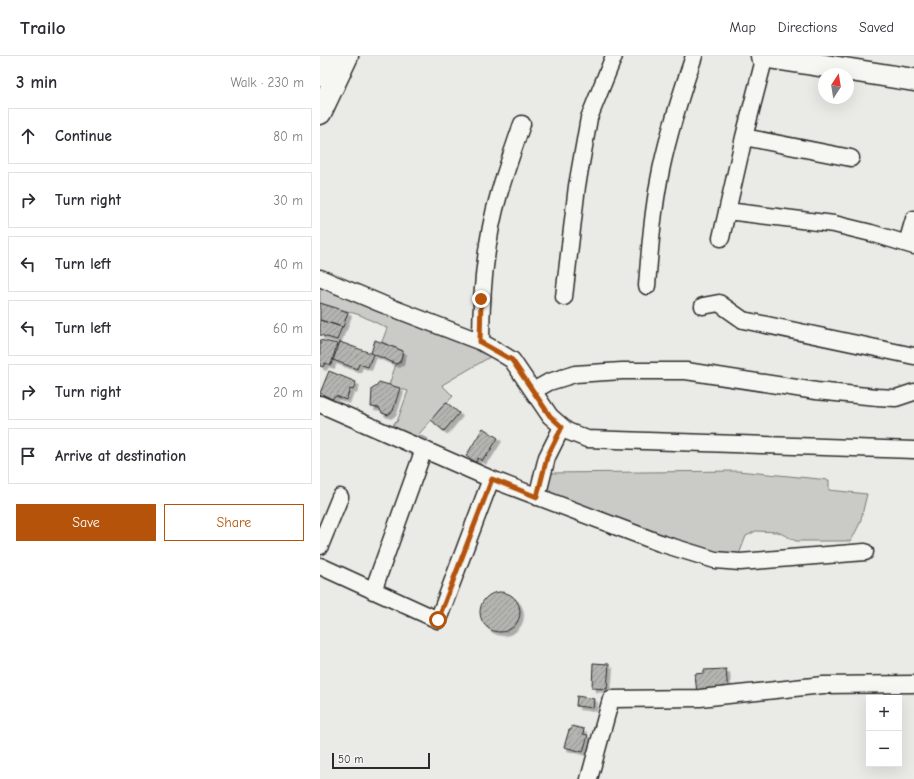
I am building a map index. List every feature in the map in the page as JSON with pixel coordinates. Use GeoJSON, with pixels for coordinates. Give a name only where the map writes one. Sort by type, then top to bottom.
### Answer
{"type":"FeatureCollection","features":[{"type":"Feature","properties":{"kind":"main road"},"geometry":{"type":"LineString","coordinates":[[320,114],[347,56]]}},
{"type":"Feature","properties":{"kind":"main road"},"geometry":{"type":"LineString","coordinates":[[769,57],[914,80]]}},
{"type":"Feature","properties":{"kind":"street"},"geometry":{"type":"LineString","coordinates":[[564,297],[577,186],[589,118],[614,56]]}},
{"type":"Feature","properties":{"kind":"street"},"geometry":{"type":"LineString","coordinates":[[647,286],[652,225],[661,170],[677,106],[694,56]]}},
{"type":"Feature","properties":{"kind":"street"},"geometry":{"type":"LineString","coordinates":[[721,238],[744,137],[769,57]]}},
{"type":"Feature","properties":{"kind":"street"},"geometry":{"type":"LineString","coordinates":[[480,342],[481,299],[488,240],[499,194],[522,124]]}},
{"type":"Feature","properties":{"kind":"street"},"geometry":{"type":"LineString","coordinates":[[744,137],[851,158]]}},
{"type":"Feature","properties":{"kind":"street"},"geometry":{"type":"LineString","coordinates":[[727,211],[834,224],[910,244],[914,219]]}},
{"type":"Feature","properties":{"kind":"street"},"geometry":{"type":"LineString","coordinates":[[320,278],[480,342],[512,360],[550,416],[567,431],[587,439],[914,450]]}},
{"type":"Feature","properties":{"kind":"street"},"geometry":{"type":"LineString","coordinates":[[703,306],[719,303],[743,320],[914,356]]}},
{"type":"Feature","properties":{"kind":"street"},"geometry":{"type":"LineString","coordinates":[[533,391],[549,382],[575,374],[630,371],[686,371],[816,391],[877,397],[896,398],[914,392]]}},
{"type":"Feature","properties":{"kind":"street"},"geometry":{"type":"LineString","coordinates":[[320,404],[537,497],[660,543],[715,560],[740,562],[865,552]]}},
{"type":"Feature","properties":{"kind":"street"},"geometry":{"type":"LineString","coordinates":[[537,497],[547,457],[562,427]]}},
{"type":"Feature","properties":{"kind":"street"},"geometry":{"type":"LineString","coordinates":[[373,591],[424,449]]}},
{"type":"Feature","properties":{"kind":"street"},"geometry":{"type":"LineString","coordinates":[[320,566],[438,620],[492,479]]}},
{"type":"Feature","properties":{"kind":"street"},"geometry":{"type":"LineString","coordinates":[[320,546],[340,497]]}},
{"type":"Feature","properties":{"kind":"street"},"geometry":{"type":"LineString","coordinates":[[589,779],[611,700],[700,698],[822,685],[914,684]]}},
{"type":"Feature","properties":{"kind":"shaded area"},"geometry":{"type":"Polygon","coordinates":[[[320,284],[495,354],[442,385],[453,396],[418,435],[428,439],[425,443],[393,430],[394,423],[397,422],[408,391],[389,385],[396,364],[400,362],[403,351],[382,342],[387,328],[360,315],[320,303],[320,284]]]}},
{"type":"Feature","properties":{"kind":"shaded area"},"geometry":{"type":"Polygon","coordinates":[[[738,471],[829,480],[829,490],[867,494],[860,523],[851,541],[796,541],[778,532],[756,531],[746,536],[738,557],[715,554],[555,499],[547,485],[548,473],[738,471]]]}},
{"type":"Feature","properties":{"kind":"building"},"geometry":{"type":"Polygon","coordinates":[[[320,303],[348,312],[343,327],[320,320],[320,303]]]}},
{"type":"Feature","properties":{"kind":"building"},"geometry":{"type":"Polygon","coordinates":[[[320,320],[342,327],[337,340],[320,335],[320,320]]]}},
{"type":"Feature","properties":{"kind":"building"},"geometry":{"type":"Polygon","coordinates":[[[320,340],[337,344],[331,365],[325,363],[323,367],[320,366],[320,340]]]}},
{"type":"Feature","properties":{"kind":"building"},"geometry":{"type":"Polygon","coordinates":[[[375,340],[403,351],[400,362],[396,364],[371,353],[375,340]]]}},
{"type":"Feature","properties":{"kind":"building"},"geometry":{"type":"Polygon","coordinates":[[[340,342],[373,354],[368,367],[359,364],[357,369],[333,360],[340,342]]]}},
{"type":"Feature","properties":{"kind":"building"},"geometry":{"type":"Polygon","coordinates":[[[329,371],[356,382],[353,390],[350,389],[346,400],[336,396],[332,399],[320,393],[329,371]]]}},
{"type":"Feature","properties":{"kind":"building"},"geometry":{"type":"Polygon","coordinates":[[[379,382],[400,388],[393,411],[388,415],[382,413],[379,408],[371,407],[372,389],[377,386],[379,382]]]}},
{"type":"Feature","properties":{"kind":"building"},"geometry":{"type":"Polygon","coordinates":[[[446,402],[459,413],[444,431],[431,420],[446,402]]]}},
{"type":"Feature","properties":{"kind":"building"},"geometry":{"type":"Polygon","coordinates":[[[483,428],[498,438],[486,457],[485,456],[482,461],[478,458],[476,462],[466,456],[483,428]]]}},
{"type":"Feature","properties":{"kind":"building"},"geometry":{"type":"Polygon","coordinates":[[[500,592],[511,595],[517,601],[520,612],[517,623],[511,629],[500,632],[489,629],[483,623],[480,612],[483,601],[489,595],[500,592]]]}},
{"type":"Feature","properties":{"kind":"building"},"geometry":{"type":"Polygon","coordinates":[[[593,663],[609,664],[607,689],[592,688],[593,663]]]}},
{"type":"Feature","properties":{"kind":"building"},"geometry":{"type":"Polygon","coordinates":[[[726,669],[728,692],[697,694],[695,674],[704,673],[704,670],[726,669]]]}},
{"type":"Feature","properties":{"kind":"building"},"geometry":{"type":"Polygon","coordinates":[[[577,696],[594,699],[593,708],[576,706],[577,696]]]}},
{"type":"Feature","properties":{"kind":"building"},"geometry":{"type":"Polygon","coordinates":[[[572,726],[584,729],[583,734],[588,735],[583,752],[564,747],[569,730],[571,730],[572,726]]]}},
{"type":"Feature","properties":{"kind":"route"},"geometry":{"type":"LineString","coordinates":[[438,620],[492,479],[537,497],[547,457],[562,427],[550,416],[512,360],[480,342],[481,299]]}}]}
